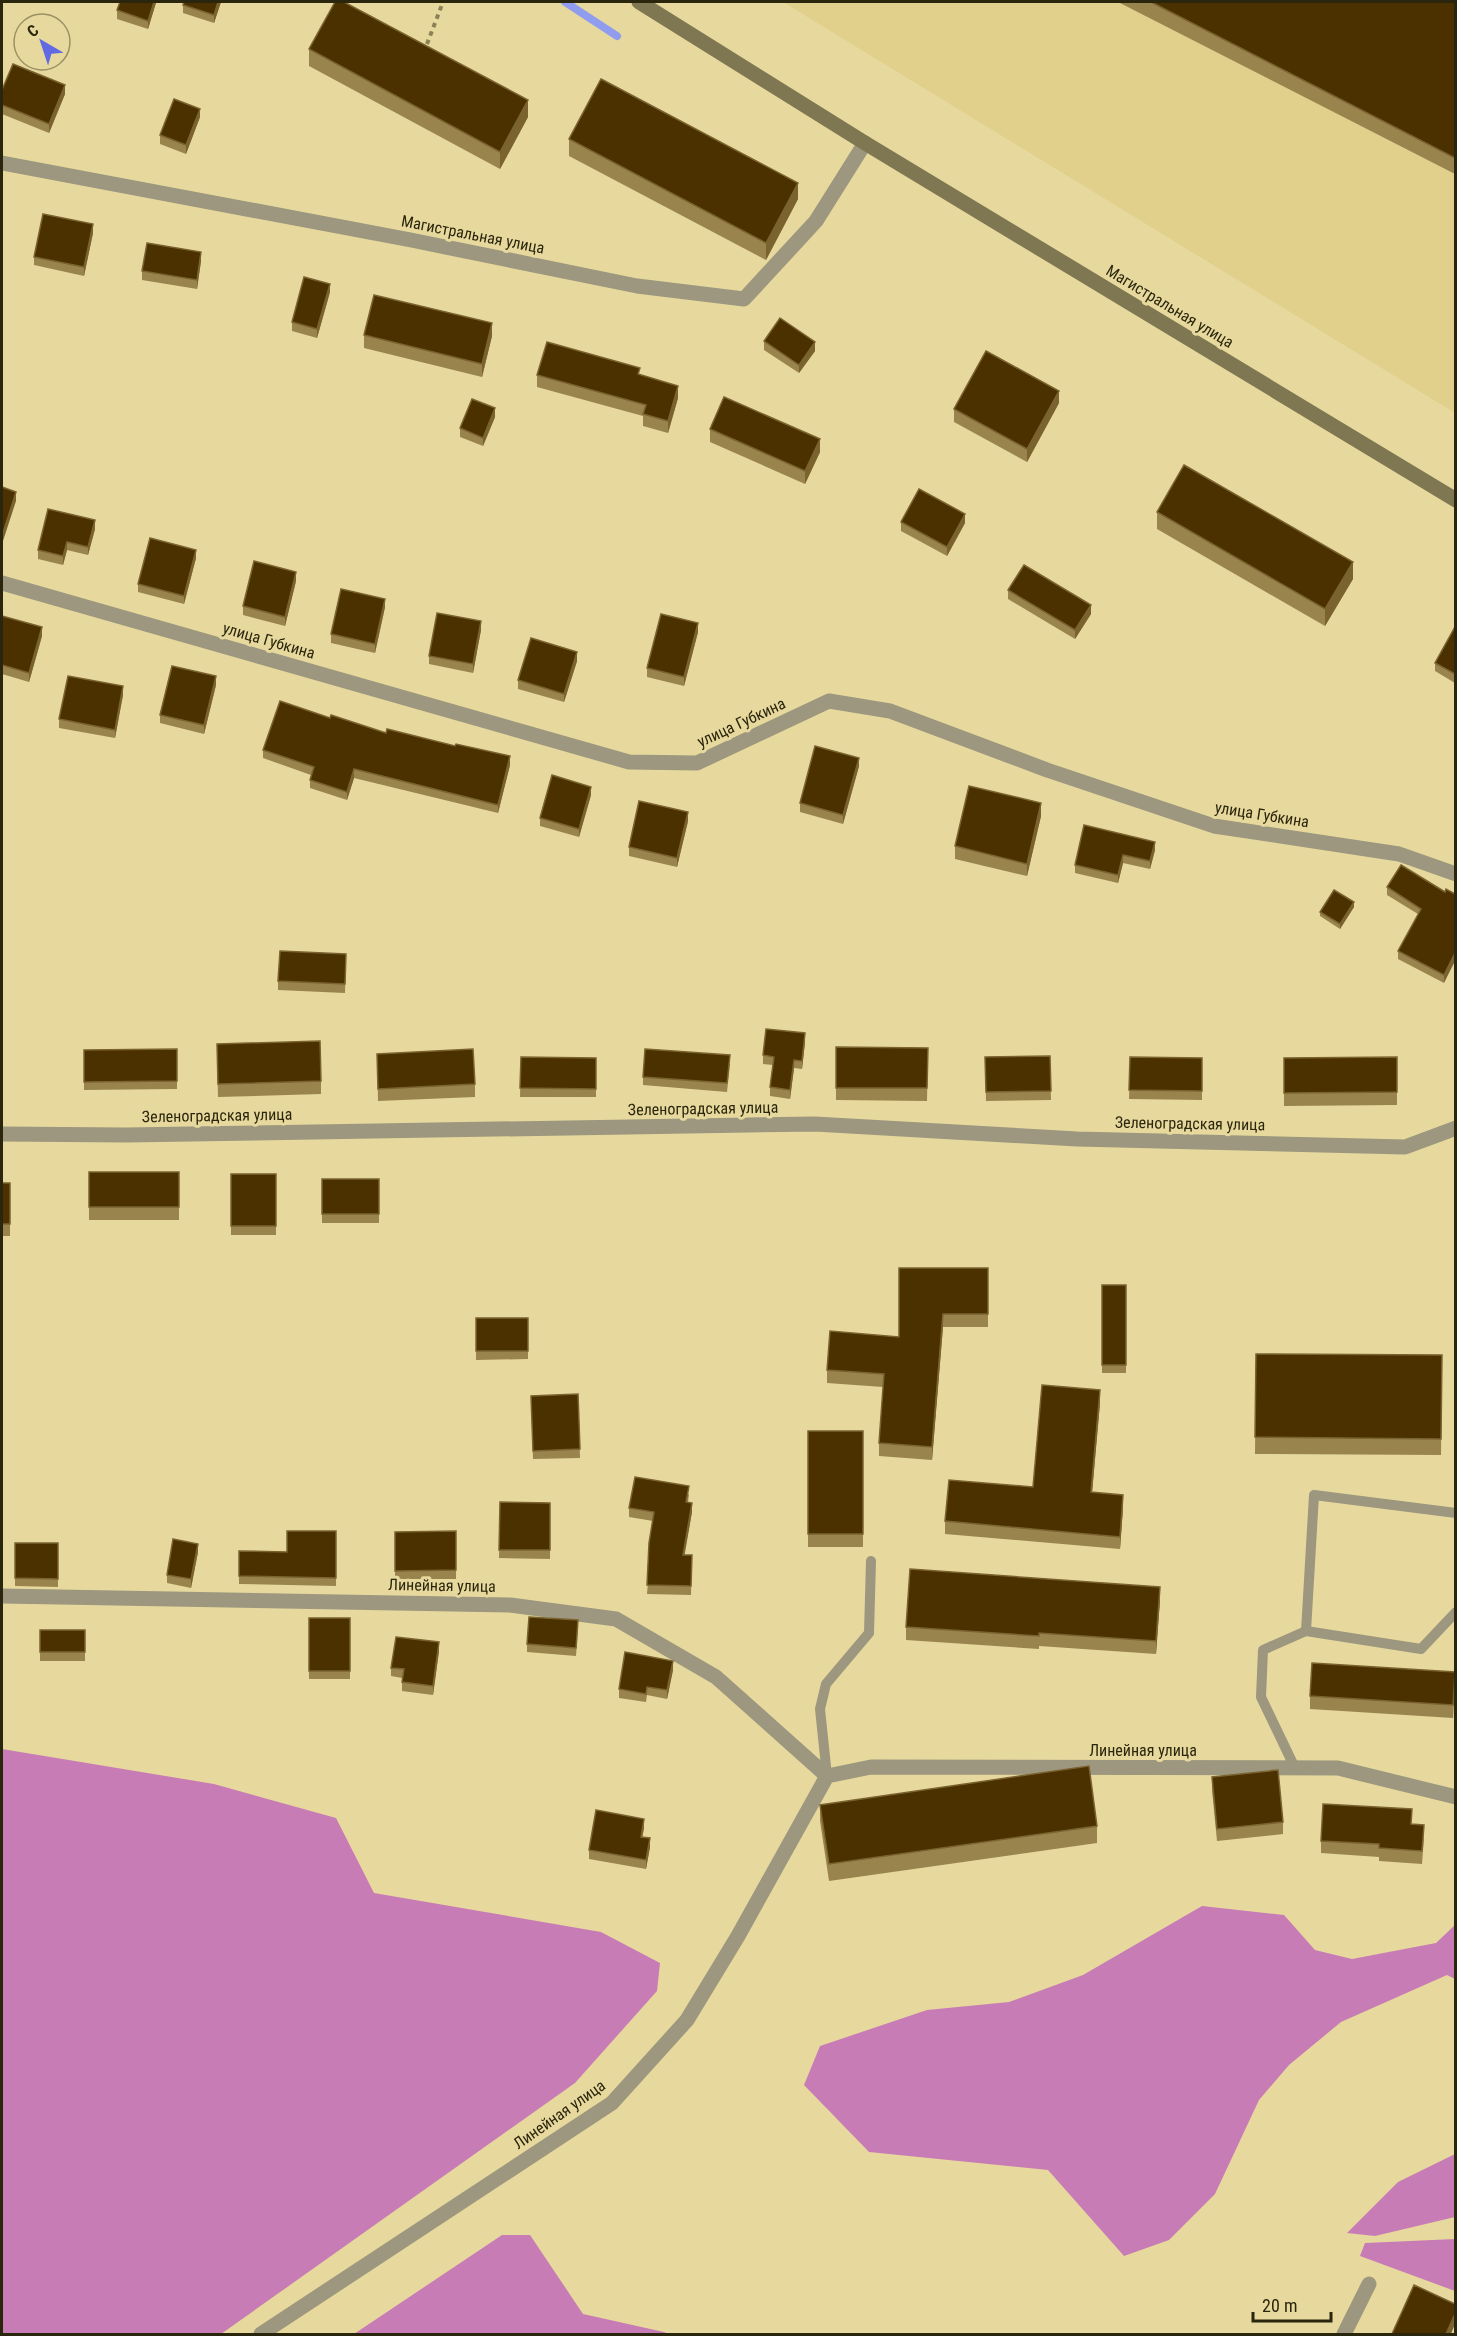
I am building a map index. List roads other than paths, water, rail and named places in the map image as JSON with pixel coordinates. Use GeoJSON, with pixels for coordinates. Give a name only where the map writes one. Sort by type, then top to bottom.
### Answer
{"type":"FeatureCollection","features":[{"type":"Feature","properties":{"kind":"main road","name":"Магистральная улица"},"geometry":{"type":"LineString","coordinates":[[639,2],[865,143],[1455,500]]}},
{"type":"Feature","properties":{"kind":"street","name":"Магистральная улица"},"geometry":{"type":"LineString","coordinates":[[2,163],[638,286],[744,299],[816,221],[865,143]]}},
{"type":"Feature","properties":{"kind":"street","name":"улица Губкина"},"geometry":{"type":"LineString","coordinates":[[2,583],[628,762],[697,763],[830,701],[890,711],[1047,770],[1214,826],[1399,854],[1455,874]]}},
{"type":"Feature","properties":{"kind":"street","name":"Зеленоградская улица"},"geometry":{"type":"LineString","coordinates":[[2,1134],[126,1135],[815,1124],[1077,1138],[1406,1147],[1455,1128]]}},
{"type":"Feature","properties":{"kind":"street","name":"Линейная улица"},"geometry":{"type":"LineString","coordinates":[[2,1596],[510,1605],[616,1619],[716,1677],[827,1776]]}},
{"type":"Feature","properties":{"kind":"street","name":"Линейная улица"},"geometry":{"type":"LineString","coordinates":[[261,2334],[612,2103],[687,2020],[738,1936],[827,1776],[872,1767],[1338,1768],[1455,1797]]}},
{"type":"Feature","properties":{"kind":"street"},"geometry":{"type":"LineString","coordinates":[[1344,2334],[1369,2284]]}},
{"type":"Feature","properties":{"kind":"lane"},"geometry":{"type":"LineString","coordinates":[[1306,1631],[1314,1495],[1455,1513]]}},
{"type":"Feature","properties":{"kind":"lane"},"geometry":{"type":"LineString","coordinates":[[827,1776],[820,1710],[826,1684],[869,1633],[871,1561]]}},
{"type":"Feature","properties":{"kind":"lane"},"geometry":{"type":"LineString","coordinates":[[1295,1768],[1261,1697],[1263,1650],[1306,1631],[1421,1648],[1455,1612]]}},
{"type":"Feature","properties":{"kind":"waterway"},"geometry":{"type":"LineString","coordinates":[[565,2],[617,36]]}}]}
